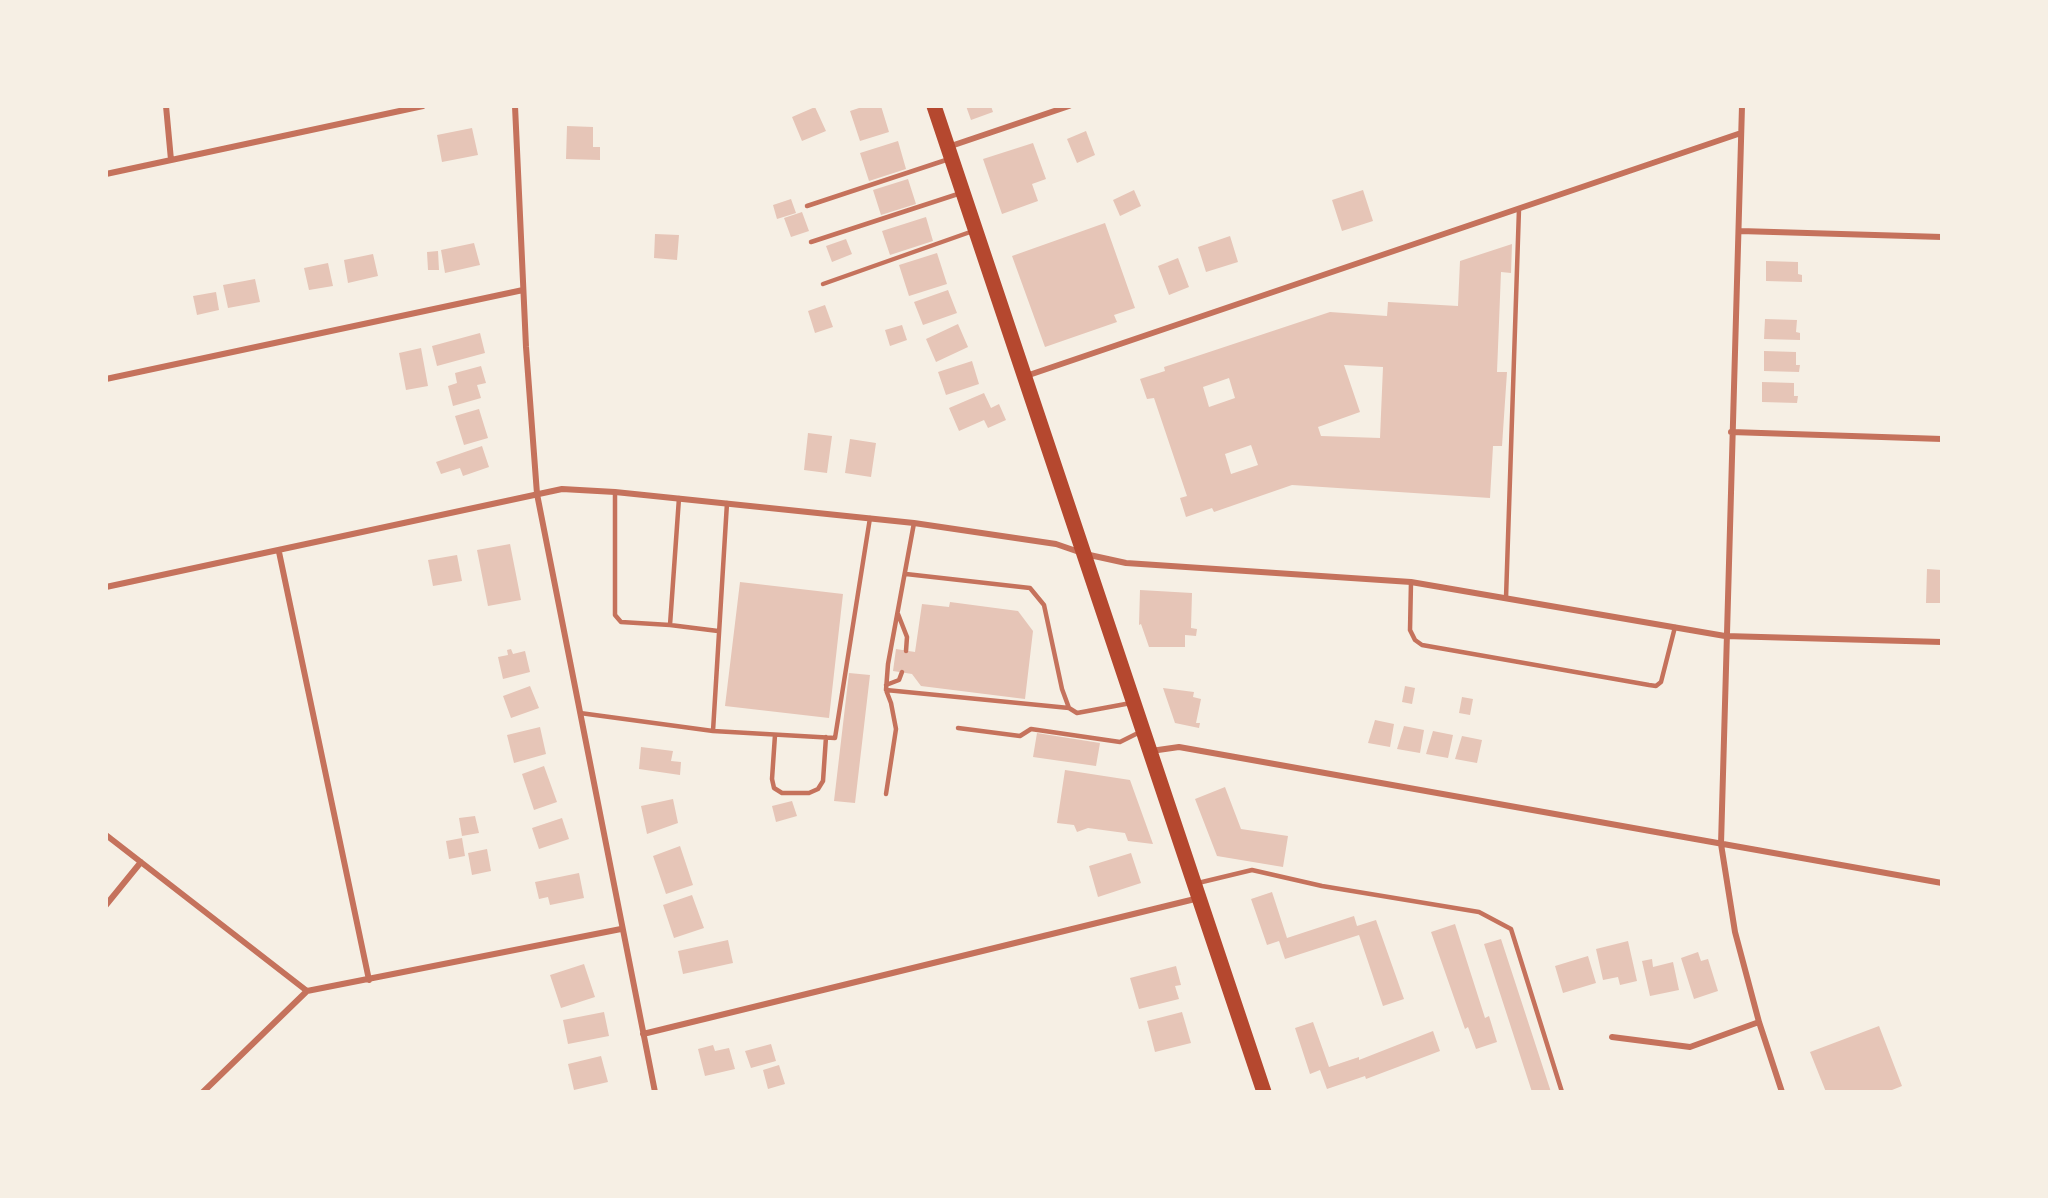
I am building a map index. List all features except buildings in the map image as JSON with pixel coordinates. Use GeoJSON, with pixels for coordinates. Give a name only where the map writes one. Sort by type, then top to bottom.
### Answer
{"type":"FeatureCollection","features":[{"type":"Feature","properties":{"kind":"main road"},"geometry":{"type":"LineString","coordinates":[[934,106],[1264,1092]]}},
{"type":"Feature","properties":{"kind":"street"},"geometry":{"type":"LineString","coordinates":[[166,106],[171,160]]}},
{"type":"Feature","properties":{"kind":"street"},"geometry":{"type":"LineString","coordinates":[[106,174],[423,106]]}},
{"type":"Feature","properties":{"kind":"street"},"geometry":{"type":"LineString","coordinates":[[515,106],[523,290],[537,494],[621,929],[655,1092]]}},
{"type":"Feature","properties":{"kind":"street"},"geometry":{"type":"LineString","coordinates":[[950,152],[1069,106]]}},
{"type":"Feature","properties":{"kind":"street"},"geometry":{"type":"LineString","coordinates":[[1742,106],[1740,231],[1725,636],[1721,844],[1735,932],[1759,1022],[1782,1092]]}},
{"type":"Feature","properties":{"kind":"street"},"geometry":{"type":"LineString","coordinates":[[1026,376],[1741,133]]}},
{"type":"Feature","properties":{"kind":"street"},"geometry":{"type":"LineString","coordinates":[[1740,231],[1941,237]]}},
{"type":"Feature","properties":{"kind":"street"},"geometry":{"type":"LineString","coordinates":[[106,379],[523,290]]}},
{"type":"Feature","properties":{"kind":"street"},"geometry":{"type":"LineString","coordinates":[[1731,432],[1941,439]]}},
{"type":"Feature","properties":{"kind":"street"},"geometry":{"type":"LineString","coordinates":[[106,587],[279,552],[562,489],[679,498],[914,523],[1056,544],[1084,554],[1126,563],[1411,582],[1725,636],[1941,642]]}},
{"type":"Feature","properties":{"kind":"street"},"geometry":{"type":"LineString","coordinates":[[279,552],[369,980]]}},
{"type":"Feature","properties":{"kind":"street"},"geometry":{"type":"LineString","coordinates":[[1151,751],[1179,747],[1941,883]]}},
{"type":"Feature","properties":{"kind":"street"},"geometry":{"type":"LineString","coordinates":[[106,835],[307,991]]}},
{"type":"Feature","properties":{"kind":"street"},"geometry":{"type":"LineString","coordinates":[[106,905],[141,861]]}},
{"type":"Feature","properties":{"kind":"street"},"geometry":{"type":"LineString","coordinates":[[643,1034],[1198,890]]}},
{"type":"Feature","properties":{"kind":"street"},"geometry":{"type":"LineString","coordinates":[[203,1092],[307,991],[621,929]]}},
{"type":"Feature","properties":{"kind":"street"},"geometry":{"type":"LineString","coordinates":[[1612,1037],[1690,1047],[1759,1022]]}},
{"type":"Feature","properties":{"kind":"lane"},"geometry":{"type":"LineString","coordinates":[[807,206],[950,152]]}},
{"type":"Feature","properties":{"kind":"lane"},"geometry":{"type":"LineString","coordinates":[[811,242],[963,192]]}},
{"type":"Feature","properties":{"kind":"lane"},"geometry":{"type":"LineString","coordinates":[[1506,598],[1519,209]]}},
{"type":"Feature","properties":{"kind":"lane"},"geometry":{"type":"LineString","coordinates":[[823,284],[976,230]]}},
{"type":"Feature","properties":{"kind":"lane"},"geometry":{"type":"LineString","coordinates":[[615,492],[615,615],[621,622],[717,631]]}},
{"type":"Feature","properties":{"kind":"lane"},"geometry":{"type":"LineString","coordinates":[[670,625],[679,498]]}},
{"type":"Feature","properties":{"kind":"lane"},"geometry":{"type":"LineString","coordinates":[[713,731],[717,631],[727,503]]}},
{"type":"Feature","properties":{"kind":"lane"},"geometry":{"type":"LineString","coordinates":[[580,713],[713,731],[835,738],[870,518]]}},
{"type":"Feature","properties":{"kind":"lane"},"geometry":{"type":"LineString","coordinates":[[886,794],[896,729],[886,688],[914,523]]}},
{"type":"Feature","properties":{"kind":"lane"},"geometry":{"type":"LineString","coordinates":[[906,574],[1030,588],[1044,605],[1062,688],[1069,708]]}},
{"type":"Feature","properties":{"kind":"lane"},"geometry":{"type":"LineString","coordinates":[[1411,582],[1410,630],[1415,640],[1422,645],[1648,685],[1656,686],[1661,682],[1675,627]]}},
{"type":"Feature","properties":{"kind":"lane"},"geometry":{"type":"LineString","coordinates":[[898,614],[907,637],[906,651]]}},
{"type":"Feature","properties":{"kind":"lane"},"geometry":{"type":"LineString","coordinates":[[886,688],[899,680],[902,672]]}},
{"type":"Feature","properties":{"kind":"lane"},"geometry":{"type":"LineString","coordinates":[[886,688],[1069,708],[1077,713],[1135,702]]}},
{"type":"Feature","properties":{"kind":"lane"},"geometry":{"type":"LineString","coordinates":[[958,728],[1020,736],[1030,729],[1120,742],[1144,730]]}},
{"type":"Feature","properties":{"kind":"lane"},"geometry":{"type":"LineString","coordinates":[[775,735],[772,779],[774,788],[782,793],[809,793],[818,789],[823,781],[826,737]]}},
{"type":"Feature","properties":{"kind":"lane"},"geometry":{"type":"LineString","coordinates":[[1198,890],[1252,870],[1322,886],[1479,912],[1511,929],[1562,1092]]}}]}
